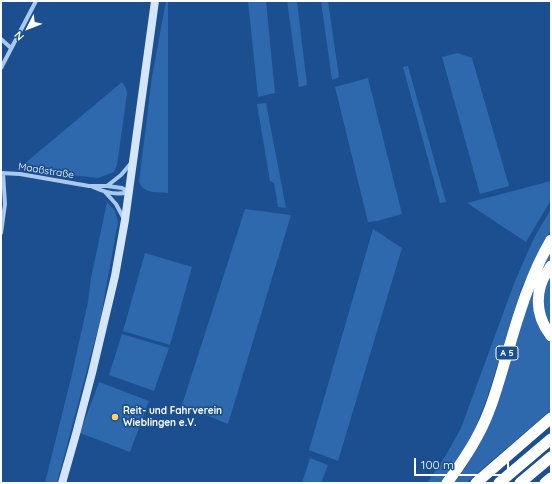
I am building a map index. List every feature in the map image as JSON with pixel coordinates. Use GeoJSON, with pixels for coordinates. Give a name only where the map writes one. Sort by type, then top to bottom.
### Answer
{"type":"FeatureCollection","features":[{"type":"Feature","properties":{"kind":"highway","name":"A 5"},"geometry":{"type":"LineString","coordinates":[[447,483],[461,465],[478,436],[486,418],[497,388],[523,300],[536,268],[551,240]]}},
{"type":"Feature","properties":{"kind":"highway"},"geometry":{"type":"LineString","coordinates":[[551,266],[542,279],[538,294],[538,302],[540,317],[551,336]]}},
{"type":"Feature","properties":{"kind":"highway"},"geometry":{"type":"LineString","coordinates":[[476,483],[551,418]]}},
{"type":"Feature","properties":{"kind":"highway"},"geometry":{"type":"LineString","coordinates":[[499,483],[551,439]]}},
{"type":"Feature","properties":{"kind":"highway"},"geometry":{"type":"LineString","coordinates":[[520,483],[551,457]]}},
{"type":"Feature","properties":{"kind":"highway"},"geometry":{"type":"LineString","coordinates":[[545,483],[551,478]]}},
{"type":"Feature","properties":{"kind":"main road"},"geometry":{"type":"LineString","coordinates":[[62,483],[92,373],[115,276],[129,192],[155,1]]}},
{"type":"Feature","properties":{"kind":"street"},"geometry":{"type":"LineString","coordinates":[[1,68],[36,1]]}},
{"type":"Feature","properties":{"kind":"street"},"geometry":{"type":"LineString","coordinates":[[1,39],[11,48]]}},
{"type":"Feature","properties":{"kind":"street"},"geometry":{"type":"LineString","coordinates":[[107,186],[121,175],[133,160]]}},
{"type":"Feature","properties":{"kind":"street"},"geometry":{"type":"LineString","coordinates":[[1,233],[5,204],[2,173]]}},
{"type":"Feature","properties":{"kind":"street","name":"Maaßstraße"},"geometry":{"type":"LineString","coordinates":[[2,173],[20,174],[89,186],[122,188],[129,192]]}},
{"type":"Feature","properties":{"kind":"street","name":"Maaßstraße"},"geometry":{"type":"LineString","coordinates":[[89,186],[104,192],[121,195],[129,192]]}},
{"type":"Feature","properties":{"kind":"street","name":"Maaßstraße"},"geometry":{"type":"LineString","coordinates":[[104,192],[116,204],[124,220]]}},
{"type":"Feature","properties":{"kind":"shaded area"},"geometry":{"type":"Polygon","coordinates":[[[166,1],[168,1],[168,193],[144,189],[139,182],[152,77],[166,1]]]}},
{"type":"Feature","properties":{"kind":"shaded area"},"geometry":{"type":"Polygon","coordinates":[[[248,1],[266,1],[275,93],[258,97],[248,1]]]}},
{"type":"Feature","properties":{"kind":"shaded area"},"geometry":{"type":"Polygon","coordinates":[[[287,1],[297,1],[307,85],[299,87],[287,1]]]}},
{"type":"Feature","properties":{"kind":"shaded area"},"geometry":{"type":"Polygon","coordinates":[[[321,1],[328,1],[339,77],[332,80],[321,1]]]}},
{"type":"Feature","properties":{"kind":"shaded area"},"geometry":{"type":"Polygon","coordinates":[[[458,53],[472,58],[509,186],[480,194],[442,57],[458,53]]]}},
{"type":"Feature","properties":{"kind":"shaded area"},"geometry":{"type":"Polygon","coordinates":[[[408,66],[446,202],[440,203],[403,67],[408,66]]]}},
{"type":"Feature","properties":{"kind":"shaded area"},"geometry":{"type":"Polygon","coordinates":[[[368,78],[402,214],[368,222],[335,87],[368,78]]]}},
{"type":"Feature","properties":{"kind":"shaded area"},"geometry":{"type":"Polygon","coordinates":[[[122,82],[126,88],[127,94],[117,165],[114,172],[98,178],[25,170],[24,164],[122,82]]]}},
{"type":"Feature","properties":{"kind":"shaded area"},"geometry":{"type":"Polygon","coordinates":[[[266,103],[286,208],[278,207],[274,183],[270,181],[257,104],[266,103]]]}},
{"type":"Feature","properties":{"kind":"shaded area"},"geometry":{"type":"Polygon","coordinates":[[[551,181],[551,200],[526,242],[467,203],[551,181]]]}},
{"type":"Feature","properties":{"kind":"shaded area"},"geometry":{"type":"Polygon","coordinates":[[[107,202],[115,211],[118,222],[100,321],[57,483],[45,483],[88,302],[91,278],[107,202]]]}},
{"type":"Feature","properties":{"kind":"shaded area"},"geometry":{"type":"Polygon","coordinates":[[[245,209],[291,215],[228,424],[182,405],[245,209]]]}},
{"type":"Feature","properties":{"kind":"shaded area"},"geometry":{"type":"Polygon","coordinates":[[[551,209],[551,229],[522,286],[487,398],[473,434],[456,464],[442,483],[427,483],[446,455],[461,428],[515,281],[534,238],[551,209]]]}},
{"type":"Feature","properties":{"kind":"shaded area"},"geometry":{"type":"Polygon","coordinates":[[[373,229],[402,248],[338,461],[309,450],[373,229]]]}},
{"type":"Feature","properties":{"kind":"shaded area"},"geometry":{"type":"Polygon","coordinates":[[[551,250],[551,410],[466,483],[454,483],[467,465],[484,436],[495,408],[533,287],[551,250]]]}},
{"type":"Feature","properties":{"kind":"shaded area"},"geometry":{"type":"Polygon","coordinates":[[[145,253],[192,267],[170,345],[123,331],[145,253]]]}},
{"type":"Feature","properties":{"kind":"shaded area"},"geometry":{"type":"Polygon","coordinates":[[[122,334],[169,348],[154,391],[109,375],[122,334]]]}},
{"type":"Feature","properties":{"kind":"shaded area","name":"Reit- und Fahrverein Wieblingen e.V."},"geometry":{"type":"Polygon","coordinates":[[[99,382],[149,401],[130,452],[80,433],[99,382]]]}},
{"type":"Feature","properties":{"kind":"shaded area"},"geometry":{"type":"Polygon","coordinates":[[[310,458],[328,465],[321,483],[302,483],[310,458]]]}},
{"type":"Feature","properties":{"kind":"place","name":"Reit- und Fahrverein Wieblingen e.V."},"geometry":{"type":"Point","coordinates":[115,417]}}]}
